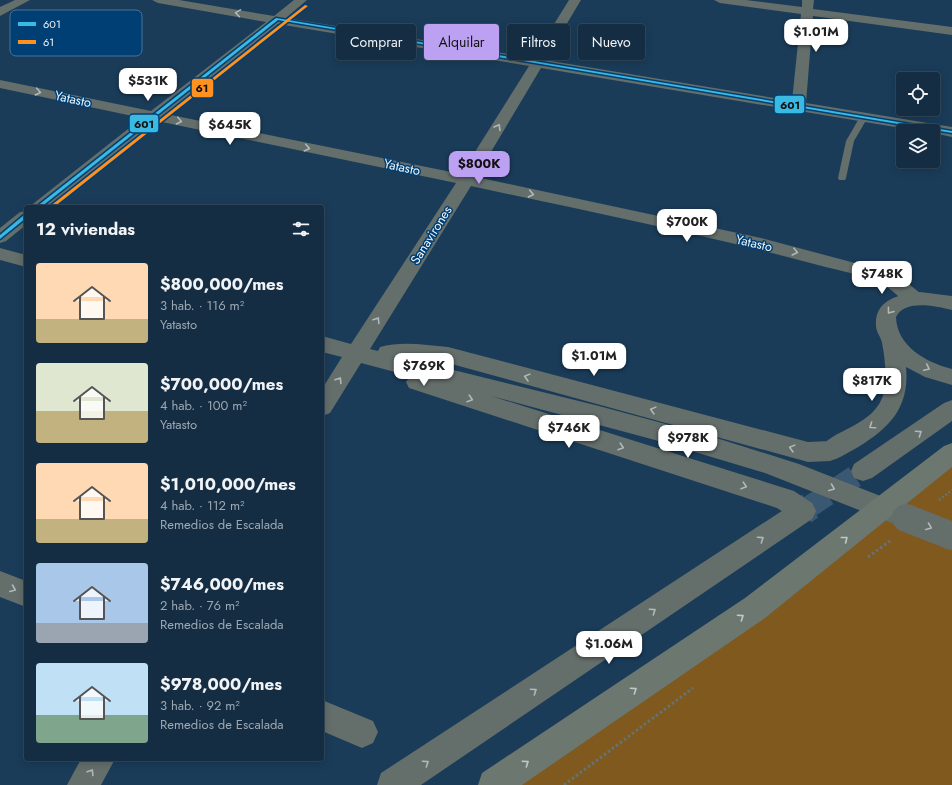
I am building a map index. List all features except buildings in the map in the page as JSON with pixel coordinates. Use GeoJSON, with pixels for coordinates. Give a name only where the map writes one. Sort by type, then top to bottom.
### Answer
{"type":"FeatureCollection","features":[{"type":"Feature","properties":{"kind":"main road"},"geometry":{"type":"LineString","coordinates":[[494,785],[895,513],[952,453]]}},
{"type":"Feature","properties":{"kind":"street"},"geometry":{"type":"LineString","coordinates":[[0,12],[24,0]]}},
{"type":"Feature","properties":{"kind":"street"},"geometry":{"type":"LineString","coordinates":[[158,0],[799,105],[952,132]]}},
{"type":"Feature","properties":{"kind":"street"},"geometry":{"type":"LineString","coordinates":[[41,205],[301,0]]}},
{"type":"Feature","properties":{"kind":"street","name":"Sanavirones"},"geometry":{"type":"LineString","coordinates":[[324,404],[466,180],[576,0]]}},
{"type":"Feature","properties":{"kind":"street"},"geometry":{"type":"LineString","coordinates":[[720,0],[808,6],[952,31]]}},
{"type":"Feature","properties":{"kind":"street"},"geometry":{"type":"LineString","coordinates":[[799,105],[808,6]]}},
{"type":"Feature","properties":{"kind":"street","name":"Yatasto"},"geometry":{"type":"LineString","coordinates":[[0,84],[466,180],[761,244],[819,259],[893,282],[921,298]]}},
{"type":"Feature","properties":{"kind":"street"},"geometry":{"type":"LineString","coordinates":[[0,237],[24,218]]}},
{"type":"Feature","properties":{"kind":"street"},"geometry":{"type":"LineString","coordinates":[[0,254],[24,261]]}},
{"type":"Feature","properties":{"kind":"street"},"geometry":{"type":"LineString","coordinates":[[952,295],[900,301],[891,308],[886,317],[886,328],[892,340],[904,354],[921,366],[952,378]]}},
{"type":"Feature","properties":{"kind":"street"},"geometry":{"type":"LineString","coordinates":[[921,298],[952,303]]}},
{"type":"Feature","properties":{"kind":"street"},"geometry":{"type":"LineString","coordinates":[[356,353],[423,352],[448,355],[808,452],[830,451],[882,419],[890,406],[896,378],[892,340]]}},
{"type":"Feature","properties":{"kind":"street"},"geometry":{"type":"LineString","coordinates":[[324,345],[500,389],[767,463],[952,536]]}},
{"type":"Feature","properties":{"kind":"street"},"geometry":{"type":"LineString","coordinates":[[356,353],[410,380],[785,499],[803,511],[393,785]]}},
{"type":"Feature","properties":{"kind":"street"},"geometry":{"type":"LineString","coordinates":[[863,470],[952,410]]}},
{"type":"Feature","properties":{"kind":"street"},"geometry":{"type":"LineString","coordinates":[[0,584],[24,593]]}},
{"type":"Feature","properties":{"kind":"street"},"geometry":{"type":"LineString","coordinates":[[324,716],[362,732]]}},
{"type":"Feature","properties":{"kind":"street"},"geometry":{"type":"LineString","coordinates":[[83,785],[98,761]]}},
{"type":"Feature","properties":{"kind":"lane"},"geometry":{"type":"LineString","coordinates":[[842,178],[848,145],[864,117]]}},
{"type":"Feature","properties":{"kind":"shaded area"},"geometry":{"type":"Polygon","coordinates":[[[952,453],[952,785],[494,785],[952,453]]]}},
{"type":"Feature","properties":{"kind":"tunnel"},"geometry":{"type":"LineString","coordinates":[[809,507],[863,471]]}},
{"type":"Feature","properties":{"kind":"tunnel"},"geometry":{"type":"LineString","coordinates":[[803,511],[810,506]]}},
{"type":"Feature","properties":{"kind":"transit line","name":"61"},"geometry":{"type":"LineString","coordinates":[[54,205],[306,6]]}},
{"type":"Feature","properties":{"kind":"transit line","name":"601"},"geometry":{"type":"LineString","coordinates":[[41,205],[277,19],[952,132]]}},
{"type":"Feature","properties":{"kind":"transit line","name":"601"},"geometry":{"type":"LineString","coordinates":[[0,237],[24,218]]}}]}
